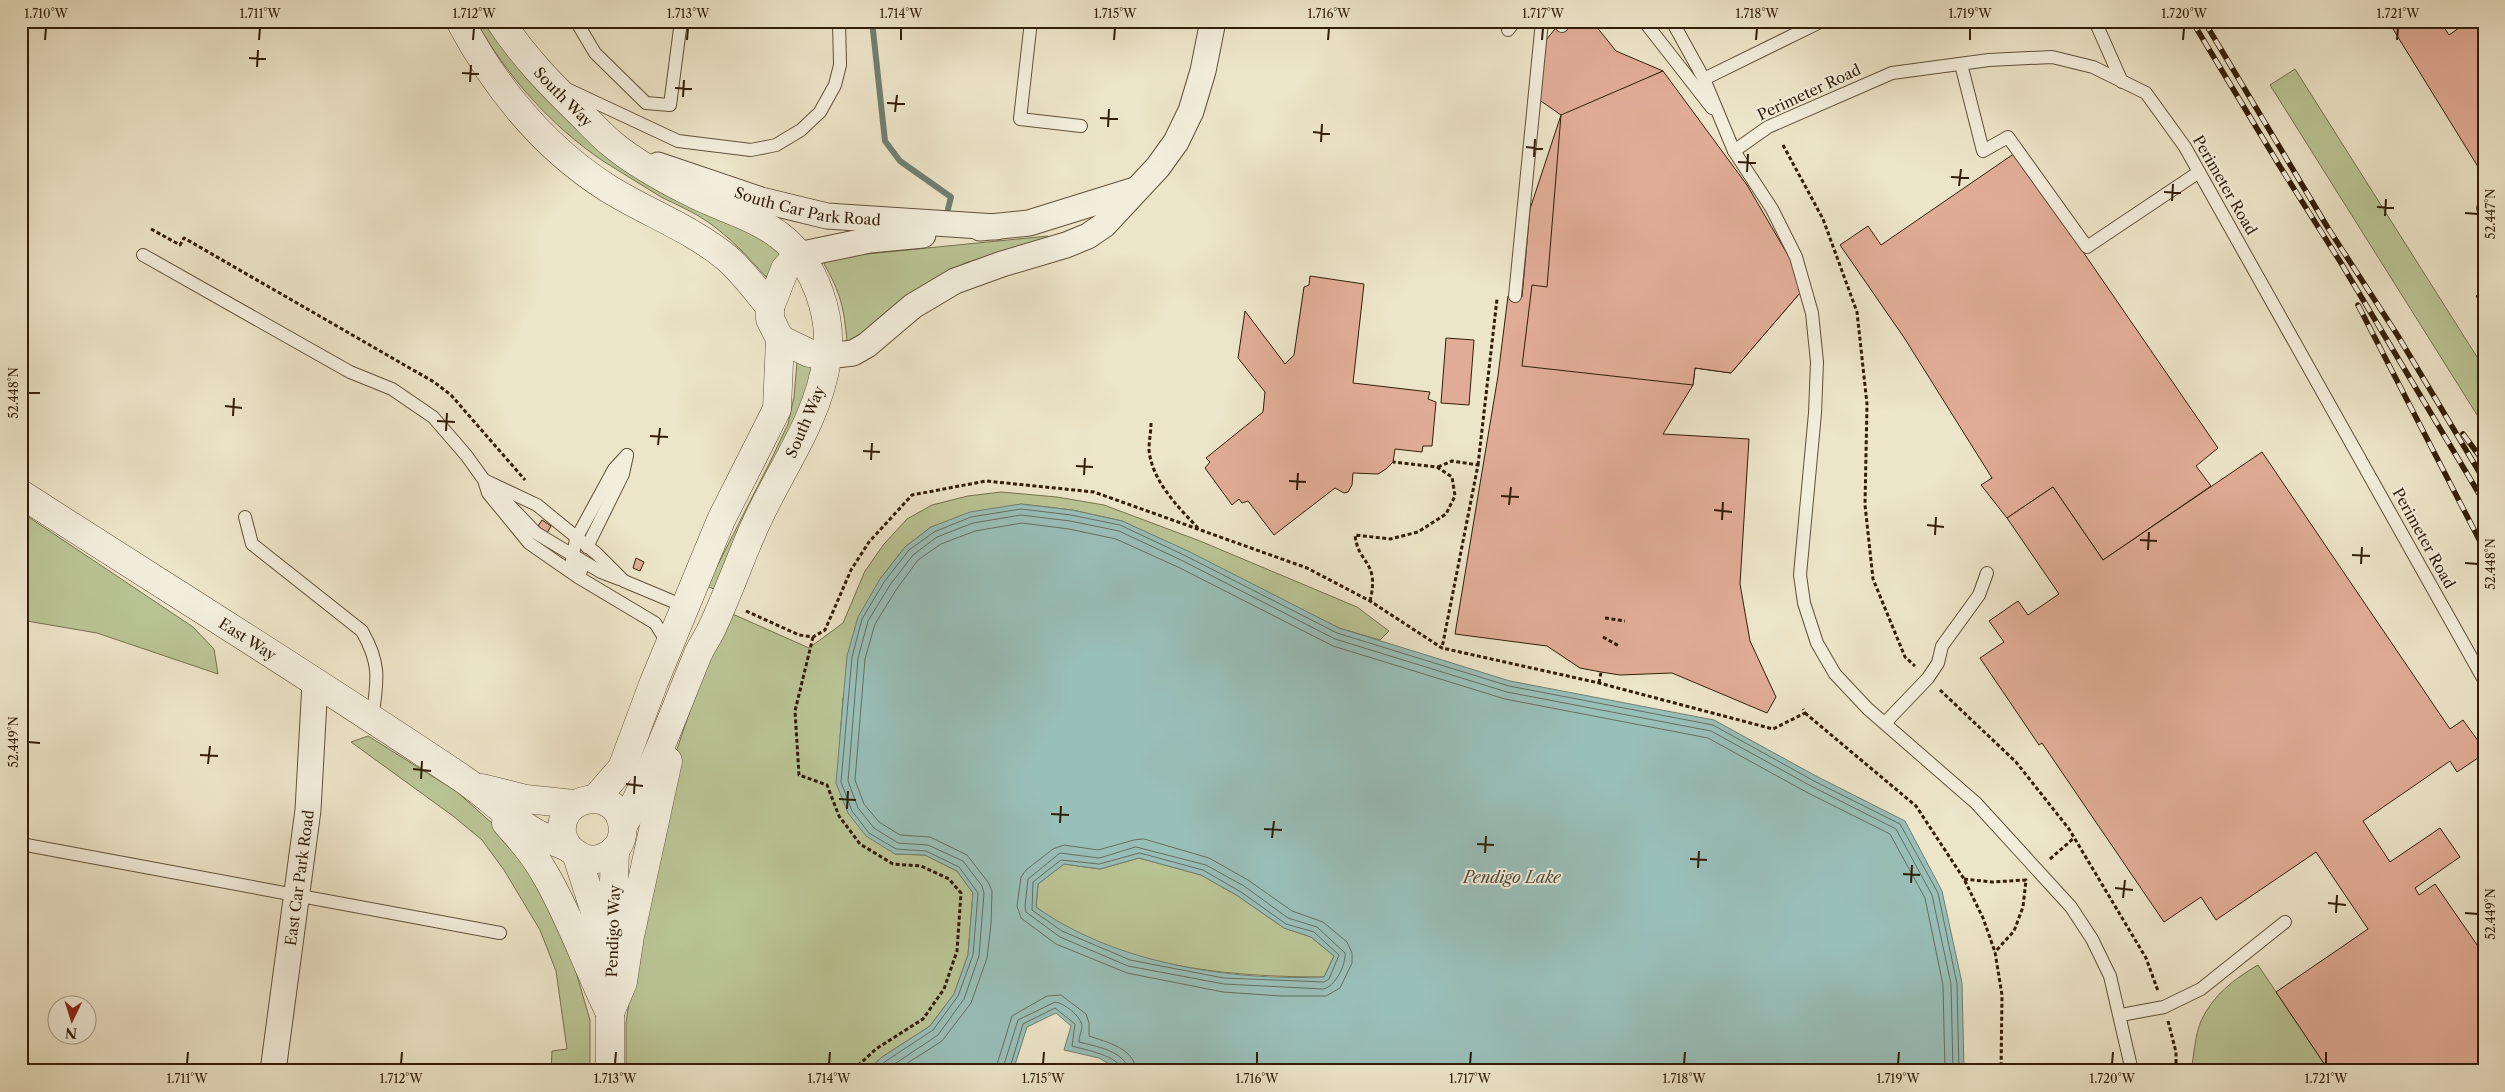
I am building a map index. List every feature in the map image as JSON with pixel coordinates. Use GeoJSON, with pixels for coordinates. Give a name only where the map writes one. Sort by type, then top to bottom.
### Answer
{"type":"FeatureCollection","features":[{"type":"Feature","properties":{"kind":"street","name":"South Way"},"geometry":{"type":"LineString","coordinates":[[460,21],[501,89],[538,132],[561,154],[609,189],[703,242],[727,258],[770,306],[770,319],[780,340],[777,408],[721,520],[694,619],[699,652],[683,696],[619,838]]}},
{"type":"Feature","properties":{"kind":"street","name":"South Way"},"geometry":{"type":"LineString","coordinates":[[500,21],[521,52],[546,80],[612,144],[691,193],[766,226],[784,239],[798,255],[819,290],[825,311],[828,356],[817,401],[807,425],[754,527],[694,619],[670,646],[654,682],[622,768],[585,801]]}},
{"type":"Feature","properties":{"kind":"street"},"geometry":{"type":"LineString","coordinates":[[780,340],[809,353],[828,356],[853,353],[867,345],[913,306],[955,281],[1088,236],[1104,225],[1158,167],[1184,126],[1203,71],[1213,21]]}},
{"type":"Feature","properties":{"kind":"street","name":"South Car Park Road"},"geometry":{"type":"LineString","coordinates":[[627,155],[762,200],[827,216],[996,226]]}},
{"type":"Feature","properties":{"kind":"street","name":"South Car Park Road"},"geometry":{"type":"LineString","coordinates":[[798,255],[870,240],[1029,222],[1138,189]]}},
{"type":"Feature","properties":{"kind":"street"},"geometry":{"type":"LineString","coordinates":[[770,306],[785,270],[798,255]]}},
{"type":"Feature","properties":{"kind":"street","name":"East Way"},"geometry":{"type":"LineString","coordinates":[[21,494],[473,786],[537,834],[573,852]]}},
{"type":"Feature","properties":{"kind":"street","name":"East Car Park Road"},"geometry":{"type":"LineString","coordinates":[[273,1071],[308,810],[315,683]]}},
{"type":"Feature","properties":{"kind":"street"},"geometry":{"type":"LineString","coordinates":[[610,1013],[623,982],[642,880],[683,696]]}},
{"type":"Feature","properties":{"kind":"street"},"geometry":{"type":"LineString","coordinates":[[473,786],[514,832],[544,872],[566,912],[587,967],[610,1013]]}},
{"type":"Feature","properties":{"kind":"street","name":"East Way"},"geometry":{"type":"LineString","coordinates":[[473,786],[526,799],[585,801]]}},
{"type":"Feature","properties":{"kind":"street"},"geometry":{"type":"LineString","coordinates":[[585,801],[614,807],[619,838],[607,856],[598,859],[573,852],[562,833],[564,817],[585,801]]}},
{"type":"Feature","properties":{"kind":"street","name":"Pendigo Way"},"geometry":{"type":"LineString","coordinates":[[610,1071],[610,1013],[619,838]]}},
{"type":"Feature","properties":{"kind":"street","name":"Pendigo Way"},"geometry":{"type":"LineString","coordinates":[[573,852],[594,909],[610,1013]]}},
{"type":"Feature","properties":{"kind":"lane"},"geometry":{"type":"LineString","coordinates":[[576,21],[595,52],[646,103],[670,105],[681,21]]}},
{"type":"Feature","properties":{"kind":"lane"},"geometry":{"type":"LineString","coordinates":[[546,80],[678,140],[751,150],[776,145],[801,130],[820,112],[835,85],[840,65],[839,21]]}},
{"type":"Feature","properties":{"kind":"lane"},"geometry":{"type":"LineString","coordinates":[[1031,21],[1020,119],[1080,126]]}},
{"type":"Feature","properties":{"kind":"lane"},"geometry":{"type":"LineString","coordinates":[[1515,296],[1542,21]]}},
{"type":"Feature","properties":{"kind":"lane"},"geometry":{"type":"LineString","coordinates":[[1644,21],[1721,120]]}},
{"type":"Feature","properties":{"kind":"lane"},"geometry":{"type":"LineString","coordinates":[[1672,21],[1704,79],[1734,151],[1772,209],[1792,249],[1812,313],[1817,362],[1816,413],[1800,575],[1808,621],[1817,643],[1835,674],[1885,723],[1976,803],[2071,907],[2092,939],[2110,976],[2121,1015],[2132,1071]]}},
{"type":"Feature","properties":{"kind":"lane"},"geometry":{"type":"LineString","coordinates":[[1704,79],[1822,21]]}},
{"type":"Feature","properties":{"kind":"lane"},"geometry":{"type":"LineString","coordinates":[[2095,21],[2122,82]]}},
{"type":"Feature","properties":{"kind":"lane","name":"Perimeter Road"},"geometry":{"type":"LineString","coordinates":[[1734,151],[1768,126],[1892,72],[1961,64],[2052,57],[2093,67],[2146,94],[2185,147],[2484,680]]}},
{"type":"Feature","properties":{"kind":"lane"},"geometry":{"type":"LineString","coordinates":[[1961,64],[1982,151],[2008,137],[2087,248],[2199,172]]}},
{"type":"Feature","properties":{"kind":"lane"},"geometry":{"type":"LineString","coordinates":[[143,255],[350,372],[392,389],[433,417],[466,455],[484,480],[505,498],[525,524],[536,533],[601,572],[624,580],[694,619]]}},
{"type":"Feature","properties":{"kind":"lane"},"geometry":{"type":"LineString","coordinates":[[587,547],[624,474],[627,456],[614,469],[576,539],[571,564],[632,599],[638,612]]}},
{"type":"Feature","properties":{"kind":"lane"},"geometry":{"type":"LineString","coordinates":[[624,474],[629,487]]}},
{"type":"Feature","properties":{"kind":"lane"},"geometry":{"type":"LineString","coordinates":[[484,480],[537,506],[624,580]]}},
{"type":"Feature","properties":{"kind":"lane"},"geometry":{"type":"LineString","coordinates":[[484,480],[488,493],[529,543],[578,577],[655,623],[670,646]]}},
{"type":"Feature","properties":{"kind":"lane"},"geometry":{"type":"LineString","coordinates":[[245,517],[252,544],[362,632],[374,651],[378,677],[372,720]]}},
{"type":"Feature","properties":{"kind":"lane"},"geometry":{"type":"LineString","coordinates":[[1885,723],[1928,678],[1938,663],[1942,646],[1979,595],[1987,573]]}},
{"type":"Feature","properties":{"kind":"lane"},"geometry":{"type":"LineString","coordinates":[[21,844],[297,897],[500,933]]}},
{"type":"Feature","properties":{"kind":"lane"},"geometry":{"type":"LineString","coordinates":[[2121,1015],[2164,1007],[2201,989],[2285,922]]}},
{"type":"Feature","properties":{"kind":"path"},"geometry":{"type":"LineString","coordinates":[[1442,648],[1478,465],[1498,293]]}},
{"type":"Feature","properties":{"kind":"path"},"geometry":{"type":"LineString","coordinates":[[1151,423],[1149,451],[1158,478],[1178,507],[1201,530]]}},
{"type":"Feature","properties":{"kind":"path"},"geometry":{"type":"LineString","coordinates":[[1437,467],[1452,461],[1478,465]]}},
{"type":"Feature","properties":{"kind":"path"},"geometry":{"type":"LineString","coordinates":[[1393,462],[1437,467],[1452,477],[1455,496],[1446,514],[1418,532],[1390,539],[1355,535],[1356,547],[1372,570],[1373,586],[1370,601],[1442,648],[1599,683],[1773,729],[1804,711],[1916,806],[1964,879],[1983,918],[1995,952],[2002,995],[2001,1071]]}},
{"type":"Feature","properties":{"kind":"path"},"geometry":{"type":"LineString","coordinates":[[1605,618],[1625,622]]}},
{"type":"Feature","properties":{"kind":"path"},"geometry":{"type":"LineString","coordinates":[[813,637],[795,711],[799,775],[828,785],[839,816],[860,844],[893,864],[922,866],[949,879],[961,894],[957,951],[944,988],[923,1018],[876,1048],[852,1071]]}},
{"type":"Feature","properties":{"kind":"path"},"geometry":{"type":"LineString","coordinates":[[1603,638],[1618,646]]}},
{"type":"Feature","properties":{"kind":"path"},"geometry":{"type":"LineString","coordinates":[[1599,683],[1601,672]]}},
{"type":"Feature","properties":{"kind":"path"},"geometry":{"type":"LineString","coordinates":[[2050,859],[2074,838]]}},
{"type":"Feature","properties":{"kind":"path"},"geometry":{"type":"LineString","coordinates":[[1964,879],[1992,882],[2026,880],[2023,907],[2014,931],[1995,952]]}},
{"type":"Feature","properties":{"kind":"green space"},"geometry":{"type":"Polygon","coordinates":[[[476,21],[484,21],[501,46],[783,254],[766,277],[732,241],[708,222],[661,197],[603,161],[565,132],[516,80],[501,61],[476,21]]]}},
{"type":"Feature","properties":{"kind":"green space"},"geometry":{"type":"Polygon","coordinates":[[[2295,69],[2484,368],[2484,426],[2270,85],[2295,69]]]}},
{"type":"Feature","properties":{"kind":"green space"},"geometry":{"type":"Polygon","coordinates":[[[1048,236],[1048,239],[965,263],[914,291],[854,341],[847,341],[841,301],[824,264],[827,258],[1048,236]]]}},
{"type":"Feature","properties":{"kind":"green space"},"geometry":{"type":"Polygon","coordinates":[[[797,362],[817,368],[812,386],[716,590],[707,586],[788,424],[794,397],[797,362]]]}},
{"type":"Feature","properties":{"kind":"green space"},"geometry":{"type":"Polygon","coordinates":[[[1001,492],[1057,497],[1104,505],[1200,541],[1357,607],[1389,631],[1380,640],[1339,628],[1122,521],[1072,510],[1021,504],[931,527],[905,547],[880,579],[843,698],[840,738],[895,854],[925,855],[957,871],[973,893],[968,955],[954,994],[930,1026],[882,1057],[867,1071],[626,1071],[626,1023],[643,904],[674,758],[714,640],[728,612],[809,648],[843,623],[865,571],[884,544],[907,519],[932,505],[968,496],[1001,492]]]}},
{"type":"Feature","properties":{"kind":"green space"},"geometry":{"type":"Polygon","coordinates":[[[21,512],[193,627],[214,649],[218,674],[97,633],[21,620],[21,512]]]}},
{"type":"Feature","properties":{"kind":"green space"},"geometry":{"type":"Polygon","coordinates":[[[368,736],[456,791],[503,833],[559,914],[590,1020],[590,1071],[551,1071],[552,1051],[567,1049],[556,971],[540,930],[504,870],[482,840],[453,816],[351,742],[368,736]]]}},
{"type":"Feature","properties":{"kind":"green space"},"geometry":{"type":"Polygon","coordinates":[[[1139,858],[1201,875],[1238,896],[1284,928],[1311,937],[1334,956],[1324,977],[1292,977],[1224,972],[1157,961],[1125,953],[1094,941],[1064,927],[1036,907],[1038,884],[1064,864],[1100,869],[1139,858]]]}},
{"type":"Feature","properties":{"kind":"green space"},"geometry":{"type":"Polygon","coordinates":[[[2258,965],[2329,1071],[2191,1071],[2197,1032],[2206,1012],[2225,989],[2258,965]]]}},
{"type":"Feature","properties":{"kind":"water","name":"Pendigo Lake"},"geometry":{"type":"Polygon","coordinates":[[[1021,504],[1072,510],[1122,521],[1188,551],[1339,628],[1510,681],[1714,720],[1816,776],[1905,821],[1942,891],[1962,983],[1964,1071],[1121,1071],[1099,1058],[1064,1050],[1071,1026],[1056,1013],[1027,1027],[1013,1071],[867,1071],[882,1057],[930,1026],[954,994],[968,955],[973,893],[957,871],[925,855],[895,854],[866,836],[848,813],[836,783],[847,656],[858,617],[880,579],[905,547],[931,527],[970,512],[1021,504]],[[1139,858],[1100,869],[1064,864],[1038,884],[1036,907],[1067,926],[1101,942],[1136,955],[1212,971],[1250,976],[1324,977],[1334,956],[1311,937],[1284,928],[1238,896],[1201,875],[1139,858]]]}},
{"type":"Feature","properties":{"kind":"building"},"geometry":{"type":"Polygon","coordinates":[[[1592,21],[1616,51],[1663,71],[1639,82],[1688,147],[1747,185],[1749,241],[1806,286],[1731,373],[1695,368],[1693,385],[1663,434],[1749,439],[1740,584],[1750,641],[1776,697],[1767,713],[1672,673],[1620,675],[1601,672],[1580,668],[1547,646],[1455,634],[1498,376],[1508,296],[1522,297],[1530,209],[1561,115],[1538,99],[1546,40],[1555,29],[1571,22],[1592,21]]]}},
{"type":"Feature","properties":{"kind":"building"},"geometry":{"type":"Polygon","coordinates":[[[2388,21],[2440,21],[2449,35],[2469,21],[2484,21],[2484,167],[2480,170],[2388,21]]]}},
{"type":"Feature","properties":{"kind":"building"},"geometry":{"type":"Polygon","coordinates":[[[1663,71],[1747,185],[1806,286],[1731,373],[1695,368],[1693,385],[1522,366],[1532,285],[1547,287],[1561,115],[1663,71]]]}},
{"type":"Feature","properties":{"kind":"building"},"geometry":{"type":"Polygon","coordinates":[[[2015,153],[2218,448],[2196,466],[2211,486],[2103,560],[2053,487],[2007,518],[1981,485],[1992,478],[1905,339],[1840,245],[1868,226],[1881,245],[2015,153]]]}},
{"type":"Feature","properties":{"kind":"building"},"geometry":{"type":"Polygon","coordinates":[[[1310,276],[1364,284],[1353,383],[1430,392],[1428,399],[1436,402],[1432,446],[1423,446],[1422,452],[1395,449],[1393,462],[1386,469],[1378,474],[1353,473],[1352,485],[1348,492],[1344,493],[1335,488],[1274,535],[1248,501],[1242,503],[1239,499],[1232,505],[1205,468],[1210,462],[1206,458],[1263,412],[1265,392],[1238,358],[1245,311],[1285,364],[1294,355],[1304,287],[1309,285],[1310,276]]]}},
{"type":"Feature","properties":{"kind":"building"},"geometry":{"type":"Polygon","coordinates":[[[2484,291],[2484,309],[2476,296],[2484,291]]]}},
{"type":"Feature","properties":{"kind":"building"},"geometry":{"type":"Polygon","coordinates":[[[1446,338],[1474,340],[1469,405],[1441,403],[1446,338]]]}},
{"type":"Feature","properties":{"kind":"building"},"geometry":{"type":"Polygon","coordinates":[[[2262,452],[2450,729],[2463,720],[2484,749],[2484,754],[2457,772],[2450,761],[2363,821],[2390,862],[2440,828],[2460,857],[2415,888],[2419,895],[2435,884],[2484,955],[2484,1071],[2329,1071],[2276,992],[2368,929],[2316,852],[2216,920],[2201,897],[2164,922],[2042,743],[2039,745],[1980,658],[2004,642],[1989,621],[2018,601],[2028,615],[2059,594],[2007,518],[2053,487],[2103,560],[2262,452]]]}},
{"type":"Feature","properties":{"kind":"building"},"geometry":{"type":"Polygon","coordinates":[[[542,520],[551,526],[547,533],[538,526],[542,520]]]}},
{"type":"Feature","properties":{"kind":"building"},"geometry":{"type":"Polygon","coordinates":[[[636,558],[644,562],[640,571],[633,568],[636,558]]]}},
{"type":"Feature","properties":{"kind":"waterway"},"geometry":{"type":"LineString","coordinates":[[872,21],[885,141],[900,161],[951,197],[948,209]]}},
{"type":"Feature","properties":{"kind":"railway"},"geometry":{"type":"LineString","coordinates":[[2192,21],[2341,263],[2484,502]]}},
{"type":"Feature","properties":{"kind":"railway"},"geometry":{"type":"LineString","coordinates":[[2204,21],[2328,228],[2398,336],[2484,480]]}},
{"type":"Feature","properties":{"kind":"railway"},"geometry":{"type":"LineString","coordinates":[[2358,305],[2484,549]]}},
{"type":"Feature","properties":{"kind":"railway"},"geometry":{"type":"LineString","coordinates":[[2463,434],[2484,462]]}}]}
